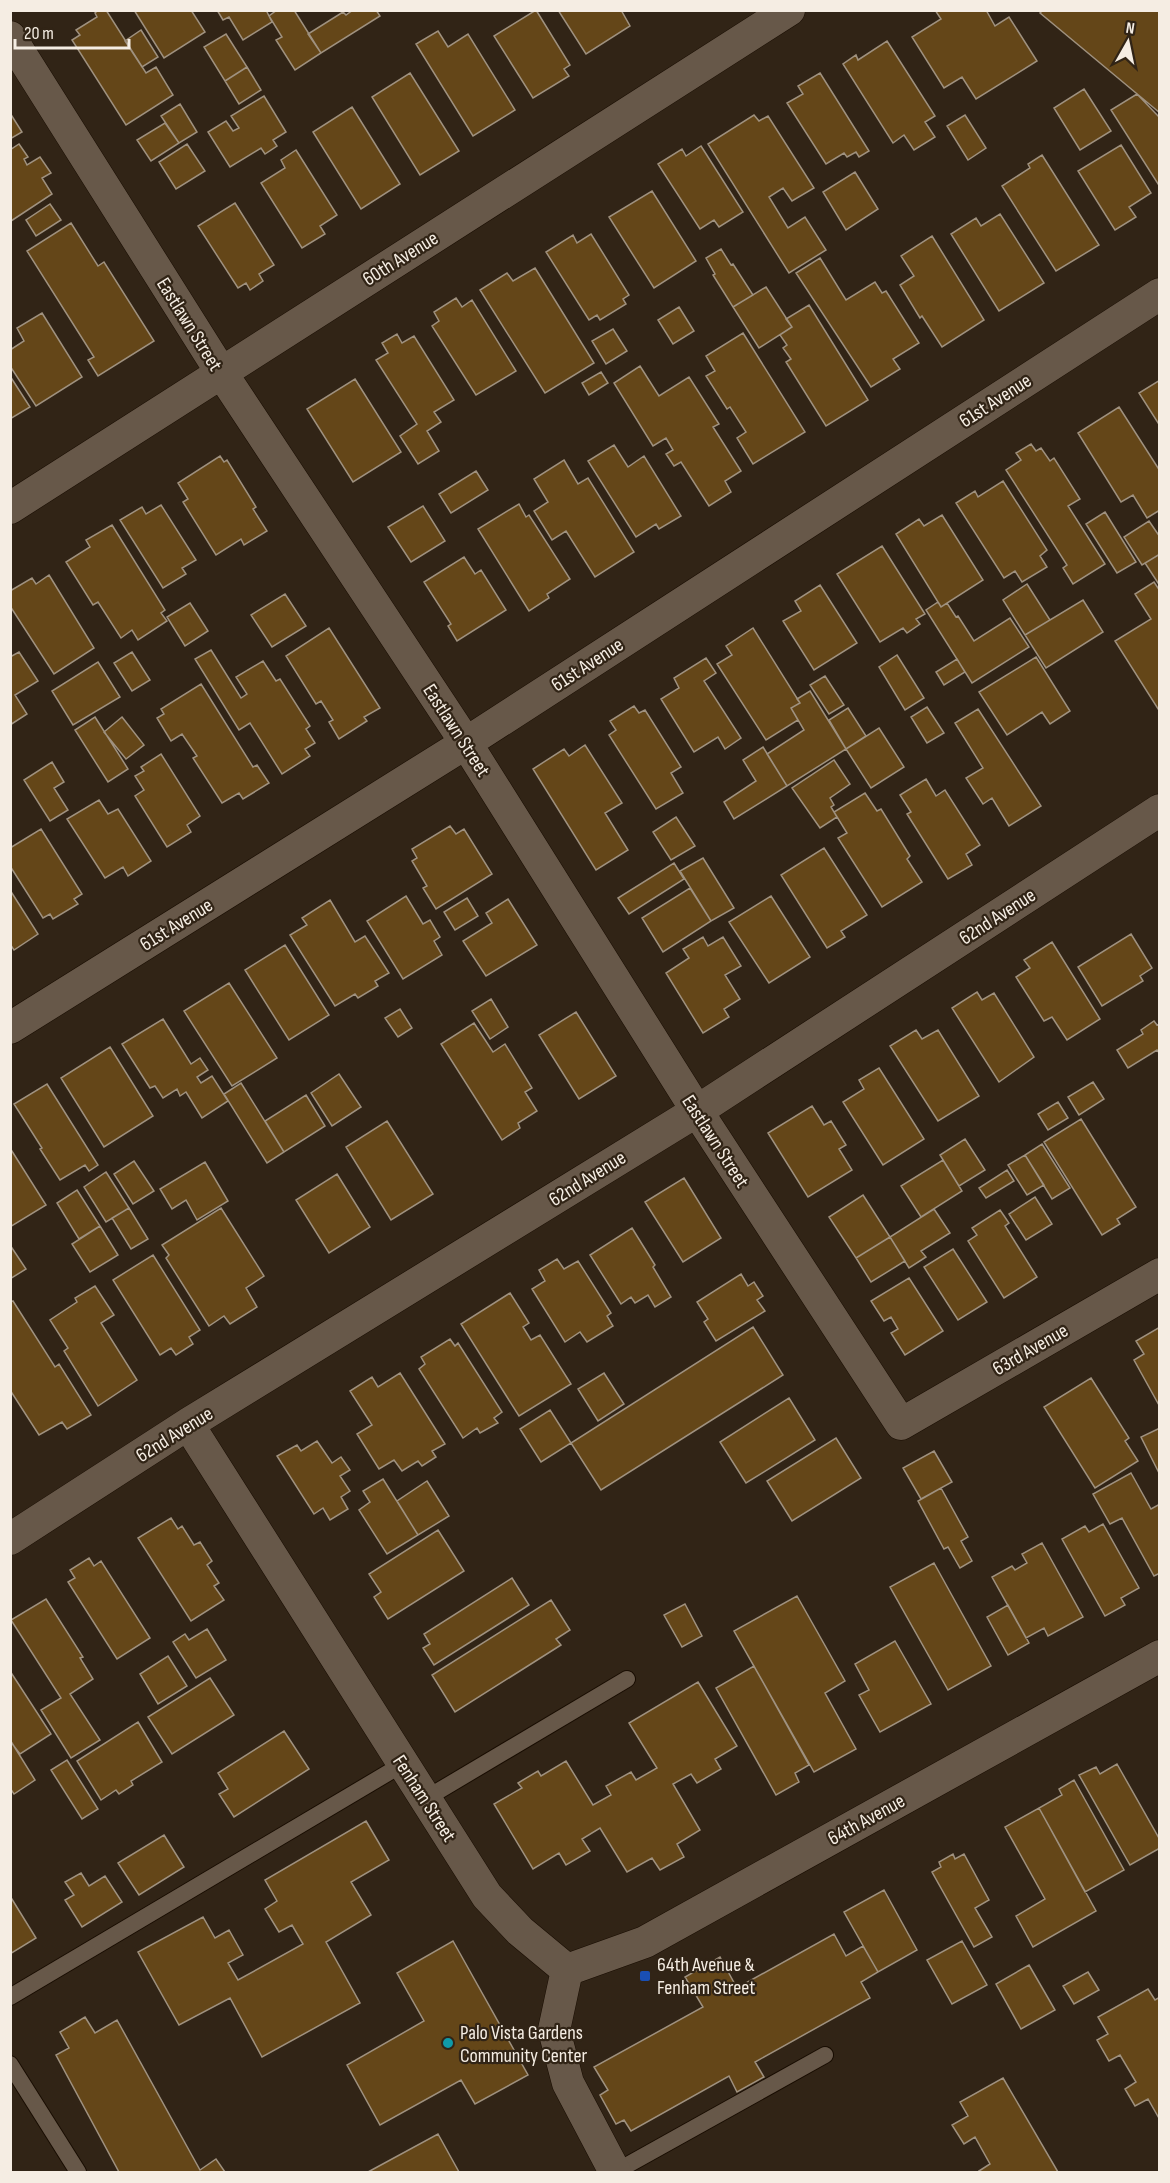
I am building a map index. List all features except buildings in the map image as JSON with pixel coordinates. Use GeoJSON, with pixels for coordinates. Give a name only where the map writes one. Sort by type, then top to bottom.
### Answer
{"type":"FeatureCollection","features":[{"type":"Feature","properties":{"kind":"street","name":"60th Avenue"},"geometry":{"type":"LineString","coordinates":[[10,508],[789,10]]}},
{"type":"Feature","properties":{"kind":"street","name":"Eastlawn Street"},"geometry":{"type":"LineString","coordinates":[[10,37],[221,372],[466,743],[697,1111],[901,1425]]}},
{"type":"Feature","properties":{"kind":"street","name":"61st Avenue"},"geometry":{"type":"LineString","coordinates":[[10,1028],[466,743],[1160,294]]}},
{"type":"Feature","properties":{"kind":"street","name":"62nd Avenue"},"geometry":{"type":"LineString","coordinates":[[10,1539],[188,1424],[697,1111],[1160,810]]}},
{"type":"Feature","properties":{"kind":"street","name":"63rd Avenue"},"geometry":{"type":"LineString","coordinates":[[901,1425],[1160,1274]]}},
{"type":"Feature","properties":{"kind":"street","name":"Fenham Street"},"geometry":{"type":"LineString","coordinates":[[188,1424],[487,1896],[520,1931],[567,1970]]}},
{"type":"Feature","properties":{"kind":"street","name":"64th Avenue"},"geometry":{"type":"LineString","coordinates":[[567,1970],[645,1942],[1160,1656]]}},
{"type":"Feature","properties":{"kind":"street"},"geometry":{"type":"LineString","coordinates":[[567,1970],[554,2030],[568,2083],[615,2172]]}},
{"type":"Feature","properties":{"kind":"lane"},"geometry":{"type":"LineString","coordinates":[[425,1799],[627,1679]]}},
{"type":"Feature","properties":{"kind":"lane"},"geometry":{"type":"LineString","coordinates":[[10,1997],[403,1764]]}},
{"type":"Feature","properties":{"kind":"lane"},"geometry":{"type":"LineString","coordinates":[[615,2172],[825,2055]]}},
{"type":"Feature","properties":{"kind":"lane"},"geometry":{"type":"LineString","coordinates":[[10,2064],[78,2172]]}},
{"type":"Feature","properties":{"kind":"place","name":"64th Avenue & Fenham Street"},"geometry":{"type":"Point","coordinates":[645,1976]}},
{"type":"Feature","properties":{"kind":"place","name":"Palo Vista Gardens Community Center"},"geometry":{"type":"Point","coordinates":[448,2043]}}]}
